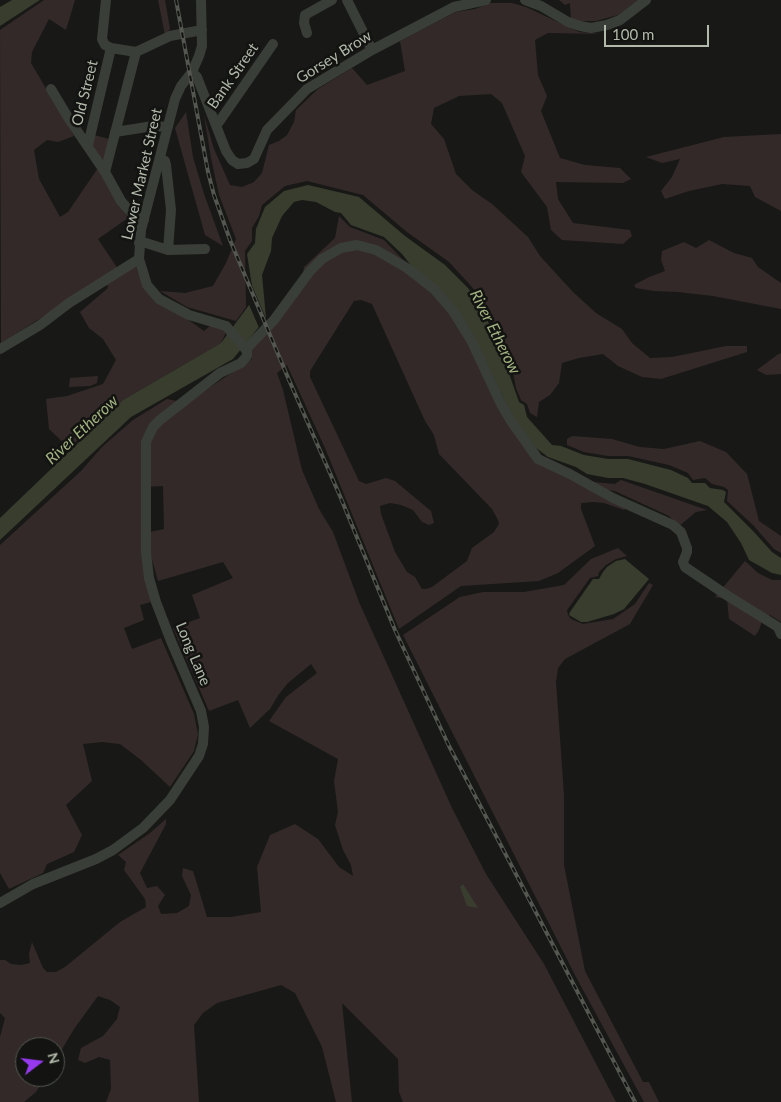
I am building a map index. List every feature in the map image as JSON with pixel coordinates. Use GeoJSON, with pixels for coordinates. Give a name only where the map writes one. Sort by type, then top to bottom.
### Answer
{"type":"FeatureCollection","features":[{"type":"Feature","properties":{"kind":"street"},"geometry":{"type":"LineString","coordinates":[[106,0],[102,39],[104,45],[111,48],[136,52],[170,36],[202,30]]}},
{"type":"Feature","properties":{"kind":"street","name":"Lower Market Street"},"geometry":{"type":"LineString","coordinates":[[201,0],[202,30],[199,56],[192,72],[178,93],[144,220],[139,244],[139,259],[147,286],[159,299],[188,315],[227,327],[245,352]]}},
{"type":"Feature","properties":{"kind":"street"},"geometry":{"type":"LineString","coordinates":[[306,33],[304,15],[332,0]]}},
{"type":"Feature","properties":{"kind":"street"},"geometry":{"type":"LineString","coordinates":[[347,0],[372,50]]}},
{"type":"Feature","properties":{"kind":"street","name":"Gorsey Brow"},"geometry":{"type":"LineString","coordinates":[[192,72],[197,77],[224,145],[232,160],[238,164],[251,162],[267,130],[307,89],[372,50],[454,7],[486,0]]}},
{"type":"Feature","properties":{"kind":"street"},"geometry":{"type":"LineString","coordinates":[[525,0],[541,6],[568,22],[591,28],[620,20],[646,0]]}},
{"type":"Feature","properties":{"kind":"street","name":"Bank Street"},"geometry":{"type":"LineString","coordinates":[[216,124],[273,44]]}},
{"type":"Feature","properties":{"kind":"street","name":"Old Street"},"geometry":{"type":"LineString","coordinates":[[88,145],[111,48]]}},
{"type":"Feature","properties":{"kind":"street"},"geometry":{"type":"LineString","coordinates":[[104,172],[136,52]]}},
{"type":"Feature","properties":{"kind":"street"},"geometry":{"type":"LineString","coordinates":[[51,89],[69,119],[88,145],[121,201],[134,216],[144,220]]}},
{"type":"Feature","properties":{"kind":"street"},"geometry":{"type":"LineString","coordinates":[[115,132],[153,126],[168,128]]}},
{"type":"Feature","properties":{"kind":"street"},"geometry":{"type":"LineString","coordinates":[[160,158],[166,164],[171,210],[168,250]]}},
{"type":"Feature","properties":{"kind":"street"},"geometry":{"type":"LineString","coordinates":[[139,244],[146,243],[168,250],[205,249]]}},
{"type":"Feature","properties":{"kind":"street","name":"Long Lane"},"geometry":{"type":"LineString","coordinates":[[0,903],[33,884],[96,859],[129,839],[143,828],[170,800],[199,756],[204,736],[203,719],[156,602],[149,578],[146,552],[146,442],[153,427],[245,352],[274,320],[310,271],[322,259],[341,248],[356,245],[376,250],[407,268],[434,289],[453,311],[471,340],[511,422],[538,459],[613,498],[673,525],[681,532],[687,548],[688,552],[684,562],[686,567],[778,627],[781,632]]}},
{"type":"Feature","properties":{"kind":"street"},"geometry":{"type":"LineString","coordinates":[[0,349],[40,325],[68,303],[139,259]]}},
{"type":"Feature","properties":{"kind":"shaded area"},"geometry":{"type":"Polygon","coordinates":[[[12,0],[40,0],[0,26],[0,7],[12,0]]]}},
{"type":"Feature","properties":{"kind":"shaded area"},"geometry":{"type":"Polygon","coordinates":[[[44,0],[75,0],[66,30],[49,19],[32,52],[31,63],[74,136],[58,142],[47,140],[34,150],[39,179],[60,217],[68,212],[98,168],[128,218],[98,239],[118,269],[1,343],[0,30],[44,0]]]}},
{"type":"Feature","properties":{"kind":"shaded area"},"geometry":{"type":"Polygon","coordinates":[[[158,0],[165,0],[170,29],[165,35],[158,0]]]}},
{"type":"Feature","properties":{"kind":"shaded area"},"geometry":{"type":"Polygon","coordinates":[[[559,0],[638,0],[618,15],[596,21],[571,21],[570,3],[565,5],[559,0]]]}},
{"type":"Feature","properties":{"kind":"shaded area"},"geometry":{"type":"Polygon","coordinates":[[[491,3],[512,3],[526,7],[579,32],[602,34],[548,33],[535,40],[538,75],[547,96],[541,111],[560,158],[585,165],[620,168],[631,179],[623,183],[556,182],[558,199],[573,223],[630,230],[632,236],[623,244],[562,240],[551,230],[547,207],[521,172],[525,156],[502,103],[491,94],[459,96],[434,108],[431,124],[444,139],[456,174],[472,190],[492,204],[528,237],[540,256],[573,292],[596,313],[622,329],[632,343],[650,358],[672,357],[726,346],[747,346],[747,352],[661,379],[642,377],[618,366],[603,354],[562,363],[559,383],[550,395],[539,402],[537,417],[530,413],[527,404],[521,400],[516,388],[512,367],[483,302],[449,262],[407,232],[363,195],[307,181],[285,186],[262,205],[259,216],[252,228],[252,241],[245,251],[246,307],[236,321],[187,307],[160,291],[185,293],[213,286],[226,263],[236,239],[219,195],[204,115],[214,149],[230,185],[242,187],[254,182],[262,173],[269,145],[287,135],[294,122],[296,110],[318,89],[352,68],[367,85],[405,71],[400,41],[456,12],[475,9],[491,3]]]}},
{"type":"Feature","properties":{"kind":"shaded area"},"geometry":{"type":"Polygon","coordinates":[[[186,112],[193,157],[223,246],[205,235],[175,128],[186,112]]]}},
{"type":"Feature","properties":{"kind":"shaded area"},"geometry":{"type":"Polygon","coordinates":[[[781,134],[781,211],[755,197],[750,186],[722,184],[689,191],[665,199],[661,191],[672,177],[680,159],[662,163],[646,157],[724,137],[781,134]]]}},
{"type":"Feature","properties":{"kind":"shaded area"},"geometry":{"type":"Polygon","coordinates":[[[94,135],[109,139],[104,162],[92,144],[94,135]]]}},
{"type":"Feature","properties":{"kind":"shaded area"},"geometry":{"type":"Polygon","coordinates":[[[308,185],[359,197],[405,236],[445,265],[468,288],[480,304],[499,345],[519,402],[524,405],[527,417],[552,445],[561,446],[584,455],[608,459],[628,459],[671,470],[688,478],[692,483],[705,483],[710,488],[723,490],[726,492],[724,502],[772,552],[781,558],[781,575],[772,573],[749,560],[741,543],[727,522],[708,506],[623,478],[608,478],[587,474],[576,467],[548,457],[523,438],[483,356],[402,254],[384,237],[351,225],[341,213],[335,212],[316,202],[302,200],[294,202],[282,216],[272,238],[271,251],[262,275],[266,318],[233,359],[131,417],[0,540],[0,518],[123,400],[221,343],[249,305],[252,286],[247,254],[255,243],[256,229],[265,207],[284,191],[308,185]]]}},
{"type":"Feature","properties":{"kind":"shaded area"},"geometry":{"type":"Polygon","coordinates":[[[339,216],[350,227],[384,240],[407,264],[408,271],[452,312],[537,460],[627,506],[624,510],[604,503],[581,503],[581,509],[595,546],[558,573],[539,581],[461,586],[399,629],[325,448],[287,365],[277,373],[283,390],[302,470],[319,509],[333,532],[359,602],[452,808],[486,874],[544,964],[616,1102],[403,1102],[399,1092],[398,1059],[342,1003],[352,1102],[336,1102],[322,1047],[295,993],[281,985],[217,1003],[203,1013],[194,1025],[199,1102],[106,1102],[111,1089],[110,1060],[99,1057],[85,1063],[78,1060],[81,1048],[103,1036],[117,1019],[120,1007],[110,1000],[98,996],[65,1044],[65,1037],[15,1037],[15,1087],[39,1087],[24,1102],[0,1102],[0,1037],[5,1018],[0,1013],[0,960],[21,965],[30,963],[29,954],[32,942],[43,968],[47,972],[56,972],[65,967],[120,922],[146,907],[145,899],[124,870],[126,862],[118,855],[150,833],[166,819],[166,824],[140,873],[147,888],[157,886],[165,895],[158,906],[161,914],[177,913],[189,906],[191,895],[182,876],[183,868],[193,871],[207,917],[231,917],[261,912],[257,867],[270,835],[295,824],[318,839],[339,867],[353,876],[351,865],[343,850],[335,825],[338,812],[334,781],[338,759],[269,721],[286,697],[317,673],[311,664],[288,683],[270,709],[250,728],[238,700],[209,711],[173,628],[200,618],[192,595],[233,578],[223,562],[158,581],[150,552],[150,532],[164,529],[163,486],[143,487],[151,602],[140,605],[144,620],[124,628],[132,649],[161,638],[194,714],[198,734],[194,751],[170,787],[141,760],[120,744],[102,742],[83,744],[92,781],[66,805],[82,835],[74,852],[47,864],[43,873],[9,889],[0,873],[0,545],[81,471],[102,447],[133,420],[167,399],[187,403],[252,359],[250,347],[303,274],[304,267],[335,238],[339,216]],[[361,300],[354,301],[310,371],[310,377],[359,481],[366,484],[386,478],[395,481],[431,511],[434,523],[429,525],[422,522],[413,510],[401,505],[390,503],[380,506],[381,514],[395,552],[407,572],[415,577],[422,589],[432,587],[467,561],[472,548],[494,532],[499,524],[492,509],[439,454],[434,435],[425,421],[372,304],[361,300]]]}},
{"type":"Feature","properties":{"kind":"shaded area"},"geometry":{"type":"Polygon","coordinates":[[[709,240],[734,253],[752,258],[758,267],[781,283],[781,309],[713,296],[654,291],[636,288],[634,285],[665,271],[661,260],[662,251],[684,242],[696,248],[709,240]]]}},
{"type":"Feature","properties":{"kind":"shaded area"},"geometry":{"type":"Polygon","coordinates":[[[135,265],[144,289],[161,305],[183,316],[204,331],[210,326],[227,330],[221,343],[123,400],[69,448],[49,429],[46,399],[67,396],[103,384],[116,360],[103,339],[89,328],[80,312],[108,288],[107,283],[135,265]]]}},
{"type":"Feature","properties":{"kind":"shaded area"},"geometry":{"type":"Polygon","coordinates":[[[781,353],[781,374],[766,375],[757,370],[777,355],[781,353]]]}},
{"type":"Feature","properties":{"kind":"shaded area"},"geometry":{"type":"Polygon","coordinates":[[[98,376],[97,383],[90,386],[69,387],[70,378],[98,376]]]}},
{"type":"Feature","properties":{"kind":"shaded area"},"geometry":{"type":"Polygon","coordinates":[[[572,436],[612,439],[640,447],[664,449],[700,441],[726,452],[747,474],[759,521],[781,536],[781,553],[774,549],[753,525],[727,501],[728,490],[724,487],[712,484],[705,478],[693,480],[688,473],[669,465],[628,456],[608,456],[584,452],[567,445],[567,439],[572,436]]]}},
{"type":"Feature","properties":{"kind":"shaded area"},"geometry":{"type":"Polygon","coordinates":[[[621,480],[707,510],[696,512],[679,526],[669,516],[615,491],[606,490],[593,482],[615,484],[621,480]]]}},
{"type":"Feature","properties":{"kind":"shaded area"},"geometry":{"type":"Polygon","coordinates":[[[618,548],[627,556],[616,559],[606,565],[599,572],[598,576],[590,578],[567,610],[571,619],[583,624],[613,619],[635,604],[649,583],[653,585],[630,624],[565,659],[558,668],[556,682],[564,795],[564,865],[585,971],[643,1082],[649,1082],[659,1102],[644,1102],[576,977],[403,635],[460,597],[483,592],[524,592],[564,585],[591,559],[618,548]]]}},
{"type":"Feature","properties":{"kind":"shaded area"},"geometry":{"type":"Polygon","coordinates":[[[625,559],[649,579],[624,609],[587,622],[581,622],[569,615],[593,579],[599,579],[607,567],[616,561],[625,559]]]}},
{"type":"Feature","properties":{"kind":"shaded area"},"geometry":{"type":"Polygon","coordinates":[[[745,561],[758,573],[772,580],[781,580],[781,622],[770,615],[762,621],[755,636],[729,619],[727,599],[715,597],[745,561]]]}},
{"type":"Feature","properties":{"kind":"shaded area"},"geometry":{"type":"Polygon","coordinates":[[[463,884],[478,908],[467,906],[460,887],[463,884]]]}},
{"type":"Feature","properties":{"kind":"pier"},"geometry":{"type":"Polygon","coordinates":[[[248,276],[267,321],[260,330],[247,300],[248,276]]]}},
{"type":"Feature","properties":{"kind":"railway"},"geometry":{"type":"LineString","coordinates":[[176,0],[208,172],[230,240],[340,496],[395,630],[449,746],[635,1102]]}},
{"type":"Feature","properties":{"kind":"water label","name":"River Etherow"},"geometry":{"type":"Point","coordinates":[495,332]}},
{"type":"Feature","properties":{"kind":"water label","name":"River Etherow"},"geometry":{"type":"Point","coordinates":[82,430]}}]}
